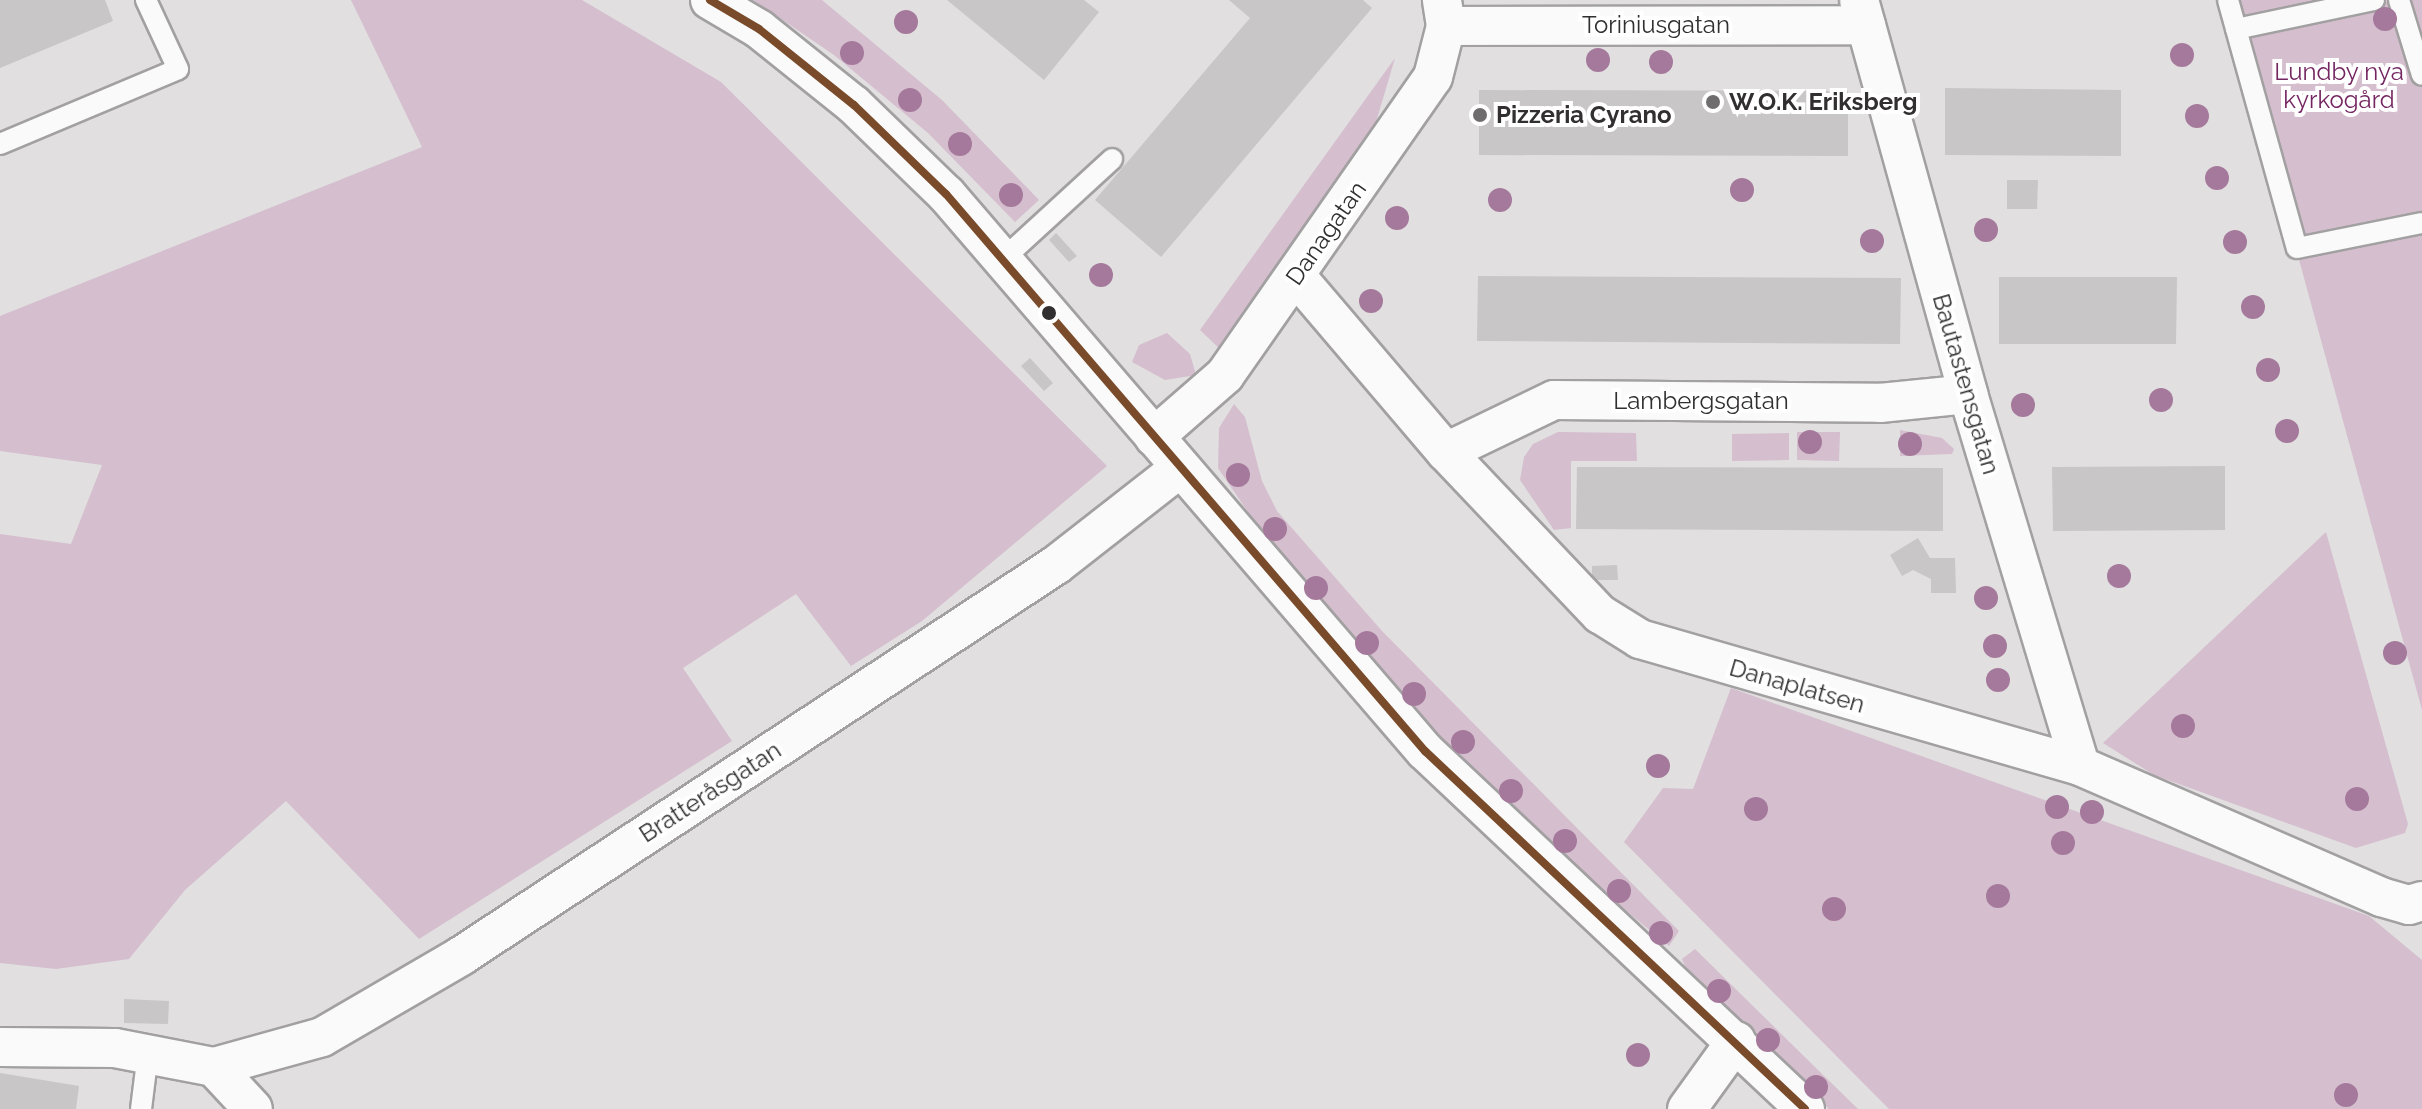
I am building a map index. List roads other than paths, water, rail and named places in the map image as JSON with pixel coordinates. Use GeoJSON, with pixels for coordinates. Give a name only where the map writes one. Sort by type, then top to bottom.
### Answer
{"type":"FeatureCollection","features":[{"type":"Feature","properties":{"kind":"street"},"geometry":{"type":"LineString","coordinates":[[710,0],[759,29],[854,105],[1003,259],[1425,751],[1805,1109]]}},
{"type":"Feature","properties":{"kind":"street","name":"Toriniusgatan"},"geometry":{"type":"LineString","coordinates":[[1444,13],[1863,13]]}},
{"type":"Feature","properties":{"kind":"street","name":"Danagatan"},"geometry":{"type":"LineString","coordinates":[[1154,437],[1225,375],[1433,77],[1444,13]]}},
{"type":"Feature","properties":{"kind":"street","name":"Bautastensgatan"},"geometry":{"type":"LineString","coordinates":[[1863,13],[1968,394],[2080,766]]}},
{"type":"Feature","properties":{"kind":"street","name":"Danaplatsen"},"geometry":{"type":"LineString","coordinates":[[1296,276],[1446,452],[1600,614],[1640,639],[2080,766],[2381,897],[2409,905],[2422,901]]}},
{"type":"Feature","properties":{"kind":"street","name":"Lambergsgatan"},"geometry":{"type":"LineString","coordinates":[[1446,452],[1554,400],[1880,403],[1968,394]]}},
{"type":"Feature","properties":{"kind":"street","name":"Bratteråsgatan"},"geometry":{"type":"LineString","coordinates":[[0,1047],[148,1053],[214,1067],[322,1037],[461,956],[1056,565],[1180,468]]}},
{"type":"Feature","properties":{"kind":"street"},"geometry":{"type":"LineString","coordinates":[[1687,1109],[1736,1041]]}},
{"type":"Feature","properties":{"kind":"street"},"geometry":{"type":"LineString","coordinates":[[214,1067],[253,1109]]}},
{"type":"Feature","properties":{"kind":"lane"},"geometry":{"type":"LineString","coordinates":[[0,144],[178,69],[146,0]]}},
{"type":"Feature","properties":{"kind":"lane"},"geometry":{"type":"LineString","coordinates":[[2228,0],[2297,248],[2422,223]]}},
{"type":"Feature","properties":{"kind":"lane"},"geometry":{"type":"LineString","coordinates":[[2236,29],[2374,0]]}},
{"type":"Feature","properties":{"kind":"lane"},"geometry":{"type":"LineString","coordinates":[[2399,0],[2422,75]]}},
{"type":"Feature","properties":{"kind":"lane"},"geometry":{"type":"LineString","coordinates":[[1003,259],[1112,159]]}},
{"type":"Feature","properties":{"kind":"lane"},"geometry":{"type":"LineString","coordinates":[[141,1109],[148,1053]]}},
{"type":"Feature","properties":{"kind":"place","name":"W.O.K. Eriksberg"},"geometry":{"type":"Point","coordinates":[1713,102]}},
{"type":"Feature","properties":{"kind":"place","name":"Pizzeria Cyrano"},"geometry":{"type":"Point","coordinates":[1480,115]}},
{"type":"Feature","properties":{"kind":"park label","name":"Lundby nya kyrkogård"},"geometry":{"type":"Point","coordinates":[2339,86]}}]}
